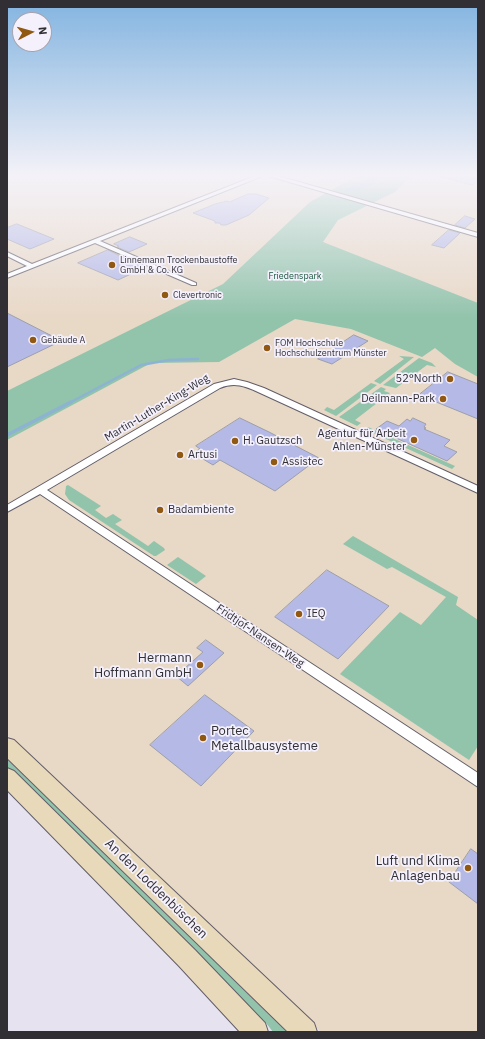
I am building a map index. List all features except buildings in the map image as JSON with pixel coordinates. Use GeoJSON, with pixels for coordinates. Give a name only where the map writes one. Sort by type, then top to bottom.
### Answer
{"type":"FeatureCollection","features":[{"type":"Feature","properties":{"kind":"main road","name":"An den Loddenbüschen"},"geometry":{"type":"LineString","coordinates":[[7,746],[305,1032]]}},
{"type":"Feature","properties":{"kind":"main road"},"geometry":{"type":"LineString","coordinates":[[7,777],[187,958],[256,1032]]}},
{"type":"Feature","properties":{"kind":"street"},"geometry":{"type":"LineString","coordinates":[[7,276],[141,222]]}},
{"type":"Feature","properties":{"kind":"street"},"geometry":{"type":"LineString","coordinates":[[432,222],[478,236]]}},
{"type":"Feature","properties":{"kind":"street"},"geometry":{"type":"LineString","coordinates":[[95,241],[194,284]]}},
{"type":"Feature","properties":{"kind":"street"},"geometry":{"type":"LineString","coordinates":[[7,254],[32,266]]}},
{"type":"Feature","properties":{"kind":"street","name":"Martin-Luther-King-Weg"},"geometry":{"type":"LineString","coordinates":[[7,509],[216,386],[224,382],[234,381],[242,382],[261,390],[478,490]]}},
{"type":"Feature","properties":{"kind":"street","name":"Fridtjof-Nansen-Weg"},"geometry":{"type":"LineString","coordinates":[[41,490],[478,781]]}},
{"type":"Feature","properties":{"kind":"shaded area"},"geometry":{"type":"Polygon","coordinates":[[[7,222],[478,222],[478,1032],[321,1032],[7,735],[7,222]]]}},
{"type":"Feature","properties":{"kind":"green space","name":"Friedenspark"},"geometry":{"type":"Polygon","coordinates":[[[288,222],[336,222],[323,242],[478,303],[478,377],[455,364],[435,348],[422,357],[351,329],[295,319],[219,362],[151,363],[7,440],[7,391],[223,284],[288,222]]]}},
{"type":"Feature","properties":{"kind":"green space"},"geometry":{"type":"Polygon","coordinates":[[[399,356],[414,357],[380,384],[374,381],[404,359],[399,356]]]}},
{"type":"Feature","properties":{"kind":"green space"},"geometry":{"type":"Polygon","coordinates":[[[419,358],[432,363],[436,367],[427,365],[396,388],[383,385],[419,358]]]}},
{"type":"Feature","properties":{"kind":"green space"},"geometry":{"type":"Polygon","coordinates":[[[371,383],[377,385],[336,416],[324,410],[327,407],[334,410],[371,383]]]}},
{"type":"Feature","properties":{"kind":"green space"},"geometry":{"type":"Polygon","coordinates":[[[381,387],[386,389],[384,391],[390,393],[355,420],[361,423],[357,426],[339,417],[381,387]]]}},
{"type":"Feature","properties":{"kind":"green space"},"geometry":{"type":"Polygon","coordinates":[[[368,427],[455,466],[452,469],[364,429],[368,427]]]}},
{"type":"Feature","properties":{"kind":"green space"},"geometry":{"type":"Polygon","coordinates":[[[68,485],[101,506],[95,510],[106,518],[113,514],[122,520],[115,524],[148,546],[154,541],[165,550],[154,556],[69,500],[65,494],[66,486],[68,485]]]}},
{"type":"Feature","properties":{"kind":"green space"},"geometry":{"type":"Polygon","coordinates":[[[353,536],[458,597],[456,605],[478,620],[478,746],[469,760],[340,674],[400,612],[421,625],[446,597],[392,567],[387,569],[343,544],[353,536]]]}},
{"type":"Feature","properties":{"kind":"green space"},"geometry":{"type":"Polygon","coordinates":[[[178,557],[206,576],[196,584],[167,565],[178,557]]]}},
{"type":"Feature","properties":{"kind":"green space"},"geometry":{"type":"Polygon","coordinates":[[[7,759],[287,1032],[273,1032],[266,1023],[7,767],[7,759]]]}},
{"type":"Feature","properties":{"kind":"waterway"},"geometry":{"type":"LineString","coordinates":[[69,403],[141,365],[169,360],[198,359]]}},
{"type":"Feature","properties":{"kind":"waterway"},"geometry":{"type":"LineString","coordinates":[[7,435],[71,402]]}},
{"type":"Feature","properties":{"kind":"place","name":"Linnemann Trockenbaustoffe GmbH & Co. KG"},"geometry":{"type":"Point","coordinates":[112,265]}},
{"type":"Feature","properties":{"kind":"place","name":"Clevertronic"},"geometry":{"type":"Point","coordinates":[165,295]}},
{"type":"Feature","properties":{"kind":"place","name":"Gebäude A"},"geometry":{"type":"Point","coordinates":[33,340]}},
{"type":"Feature","properties":{"kind":"place","name":"FOM Hochschule Hochschulzentrum Münster"},"geometry":{"type":"Point","coordinates":[267,348]}},
{"type":"Feature","properties":{"kind":"place","name":"52°North"},"geometry":{"type":"Point","coordinates":[450,379]}},
{"type":"Feature","properties":{"kind":"place","name":"Deilmann-Park"},"geometry":{"type":"Point","coordinates":[443,399]}},
{"type":"Feature","properties":{"kind":"place","name":"Agentur für Arbeit Ahlen-Münster"},"geometry":{"type":"Point","coordinates":[414,440]}},
{"type":"Feature","properties":{"kind":"place","name":"H. Gautzsch"},"geometry":{"type":"Point","coordinates":[235,441]}},
{"type":"Feature","properties":{"kind":"place","name":"Artusi"},"geometry":{"type":"Point","coordinates":[180,455]}},
{"type":"Feature","properties":{"kind":"place","name":"Assistec"},"geometry":{"type":"Point","coordinates":[274,462]}},
{"type":"Feature","properties":{"kind":"place","name":"Badambiente"},"geometry":{"type":"Point","coordinates":[160,510]}},
{"type":"Feature","properties":{"kind":"place","name":"IEQ"},"geometry":{"type":"Point","coordinates":[299,614]}},
{"type":"Feature","properties":{"kind":"place","name":"Hermann Hoffmann GmbH"},"geometry":{"type":"Point","coordinates":[200,665]}},
{"type":"Feature","properties":{"kind":"place","name":"Portec Metallbausysteme"},"geometry":{"type":"Point","coordinates":[203,738]}},
{"type":"Feature","properties":{"kind":"place","name":"Luft und Klima Anlagenbau"},"geometry":{"type":"Point","coordinates":[468,868]}}]}
